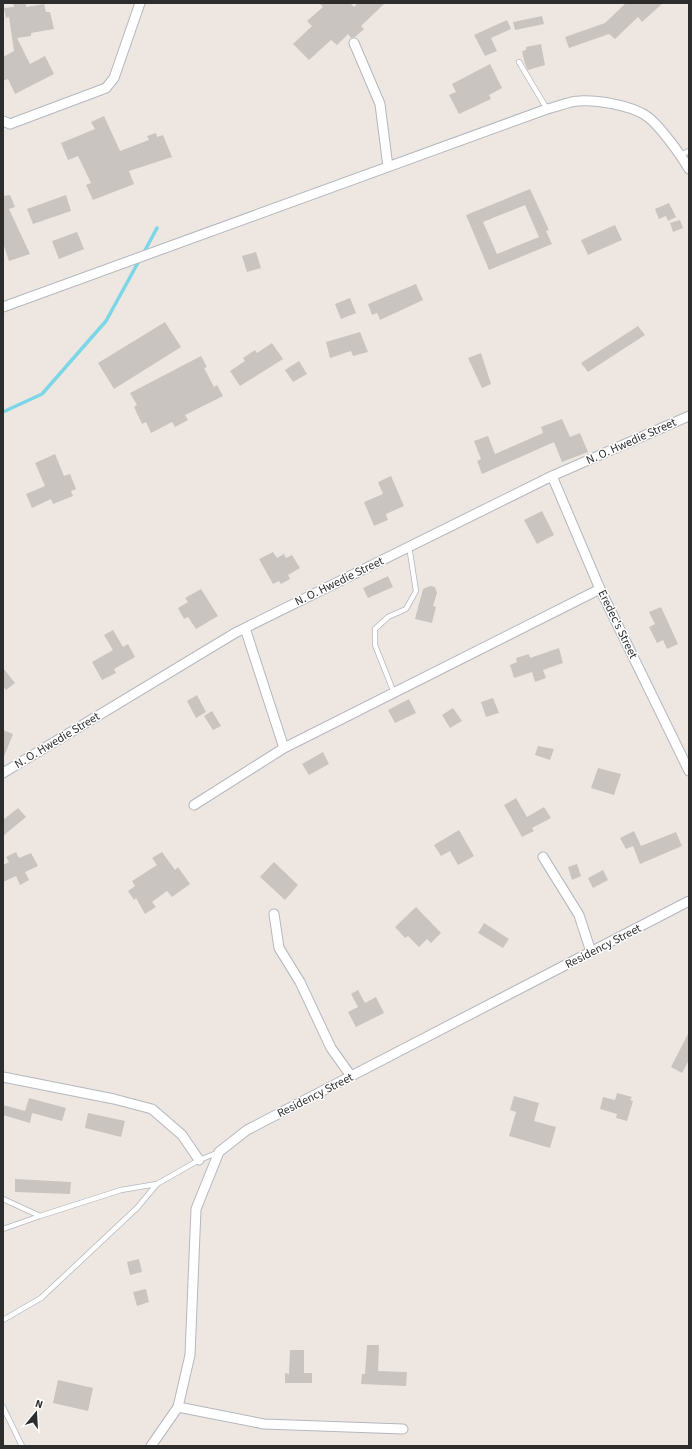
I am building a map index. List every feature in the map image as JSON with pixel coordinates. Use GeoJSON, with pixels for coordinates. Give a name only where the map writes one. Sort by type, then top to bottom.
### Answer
{"type":"FeatureCollection","features":[{"type":"Feature","properties":{"kind":"street"},"geometry":{"type":"LineString","coordinates":[[3,121],[10,124],[106,88],[114,78],[140,3]]}},
{"type":"Feature","properties":{"kind":"street"},"geometry":{"type":"LineString","coordinates":[[354,43],[380,104],[388,167]]}},
{"type":"Feature","properties":{"kind":"street"},"geometry":{"type":"LineString","coordinates":[[3,307],[153,251],[547,109],[578,101],[600,102],[623,107],[645,115],[685,153],[689,169]]}},
{"type":"Feature","properties":{"kind":"street","name":"N. O. Hwedie Street"},"geometry":{"type":"LineString","coordinates":[[3,773],[245,628],[552,476],[689,416]]}},
{"type":"Feature","properties":{"kind":"street","name":"Eredec's Street"},"geometry":{"type":"LineString","coordinates":[[552,476],[600,589],[689,771]]}},
{"type":"Feature","properties":{"kind":"street"},"geometry":{"type":"LineString","coordinates":[[194,805],[284,748],[600,589]]}},
{"type":"Feature","properties":{"kind":"street"},"geometry":{"type":"LineString","coordinates":[[245,628],[284,748]]}},
{"type":"Feature","properties":{"kind":"street"},"geometry":{"type":"LineString","coordinates":[[543,856],[579,915],[591,952]]}},
{"type":"Feature","properties":{"kind":"street","name":"Residency Street"},"geometry":{"type":"LineString","coordinates":[[150,1446],[178,1406],[190,1355],[196,1209],[219,1152],[247,1130],[689,901]]}},
{"type":"Feature","properties":{"kind":"street"},"geometry":{"type":"LineString","coordinates":[[274,914],[279,948],[300,982],[331,1048],[351,1076]]}},
{"type":"Feature","properties":{"kind":"street"},"geometry":{"type":"LineString","coordinates":[[3,1077],[114,1099],[152,1109],[182,1135],[199,1160]]}},
{"type":"Feature","properties":{"kind":"street"},"geometry":{"type":"LineString","coordinates":[[178,1406],[264,1424],[403,1429]]}},
{"type":"Feature","properties":{"kind":"lane"},"geometry":{"type":"LineString","coordinates":[[519,62],[547,109]]}},
{"type":"Feature","properties":{"kind":"lane"},"geometry":{"type":"LineString","coordinates":[[394,692],[375,645],[375,629],[388,617],[406,609],[416,591],[409,546]]}},
{"type":"Feature","properties":{"kind":"lane"},"geometry":{"type":"LineString","coordinates":[[3,1229],[121,1190],[157,1184],[199,1160],[219,1152]]}},
{"type":"Feature","properties":{"kind":"lane"},"geometry":{"type":"LineString","coordinates":[[3,1320],[41,1298],[137,1208],[157,1184]]}},
{"type":"Feature","properties":{"kind":"lane"},"geometry":{"type":"LineString","coordinates":[[3,1199],[40,1216]]}},
{"type":"Feature","properties":{"kind":"lane"},"geometry":{"type":"LineString","coordinates":[[3,1407],[22,1446]]}},
{"type":"Feature","properties":{"kind":"building"},"geometry":{"type":"Polygon","coordinates":[[[13,3],[26,3],[26,7],[44,4],[46,12],[50,12],[54,29],[31,33],[31,36],[17,38],[30,64],[45,56],[54,74],[15,94],[8,79],[3,81],[3,57],[14,51],[9,17],[6,18],[4,8],[14,7],[13,3]]]}},
{"type":"Feature","properties":{"kind":"building"},"geometry":{"type":"Polygon","coordinates":[[[319,3],[350,3],[354,7],[358,3],[385,3],[361,26],[364,29],[355,37],[351,38],[348,34],[337,45],[331,40],[309,60],[293,44],[312,26],[307,21],[323,7],[319,3]]]}},
{"type":"Feature","properties":{"kind":"building"},"geometry":{"type":"Polygon","coordinates":[[[626,3],[663,3],[642,22],[638,17],[615,39],[609,34],[569,48],[565,37],[605,23],[626,3]]]}},
{"type":"Feature","properties":{"kind":"building"},"geometry":{"type":"Polygon","coordinates":[[[542,16],[544,24],[515,30],[513,22],[542,16]]]}},
{"type":"Feature","properties":{"kind":"building"},"geometry":{"type":"Polygon","coordinates":[[[507,20],[511,29],[491,38],[497,51],[485,56],[474,35],[507,20]]]}},
{"type":"Feature","properties":{"kind":"building"},"geometry":{"type":"Polygon","coordinates":[[[541,44],[545,65],[528,70],[522,51],[526,50],[526,47],[541,44]]]}},
{"type":"Feature","properties":{"kind":"building"},"geometry":{"type":"Polygon","coordinates":[[[490,64],[502,88],[489,95],[491,99],[459,114],[449,95],[456,92],[452,84],[490,64]]]}},
{"type":"Feature","properties":{"kind":"building"},"geometry":{"type":"Polygon","coordinates":[[[104,116],[120,151],[149,140],[147,136],[156,133],[157,137],[163,135],[172,157],[129,171],[134,184],[93,200],[86,185],[91,183],[78,156],[68,160],[61,143],[95,129],[91,122],[104,116]]]}},
{"type":"Feature","properties":{"kind":"building"},"geometry":{"type":"Polygon","coordinates":[[[530,189],[549,230],[546,231],[552,244],[489,270],[466,215],[530,189]],[[525,205],[483,222],[497,254],[539,237],[525,205]]]}},
{"type":"Feature","properties":{"kind":"building"},"geometry":{"type":"Polygon","coordinates":[[[10,195],[15,207],[9,209],[30,254],[9,261],[3,243],[3,196],[10,195]]]}},
{"type":"Feature","properties":{"kind":"building"},"geometry":{"type":"Polygon","coordinates":[[[66,195],[71,211],[33,224],[27,209],[66,195]]]}},
{"type":"Feature","properties":{"kind":"building"},"geometry":{"type":"Polygon","coordinates":[[[669,203],[676,217],[668,221],[666,216],[659,219],[655,209],[669,203]]]}},
{"type":"Feature","properties":{"kind":"building"},"geometry":{"type":"Polygon","coordinates":[[[680,220],[683,228],[673,232],[670,223],[680,220]]]}},
{"type":"Feature","properties":{"kind":"building"},"geometry":{"type":"Polygon","coordinates":[[[615,225],[622,240],[588,255],[581,240],[615,225]]]}},
{"type":"Feature","properties":{"kind":"building"},"geometry":{"type":"Polygon","coordinates":[[[77,232],[84,249],[59,259],[52,241],[77,232]]]}},
{"type":"Feature","properties":{"kind":"building"},"geometry":{"type":"Polygon","coordinates":[[[256,252],[261,268],[247,272],[242,256],[256,252]]]}},
{"type":"Feature","properties":{"kind":"building"},"geometry":{"type":"Polygon","coordinates":[[[416,284],[423,300],[380,320],[377,313],[372,315],[368,304],[416,284]]]}},
{"type":"Feature","properties":{"kind":"building"},"geometry":{"type":"Polygon","coordinates":[[[350,298],[356,313],[341,319],[335,304],[350,298]]]}},
{"type":"Feature","properties":{"kind":"building"},"geometry":{"type":"Polygon","coordinates":[[[165,322],[181,347],[114,389],[98,363],[165,322]]]}},
{"type":"Feature","properties":{"kind":"building"},"geometry":{"type":"Polygon","coordinates":[[[638,326],[645,335],[588,372],[581,363],[638,326]]]}},
{"type":"Feature","properties":{"kind":"building"},"geometry":{"type":"Polygon","coordinates":[[[360,332],[368,352],[353,356],[351,351],[330,358],[326,342],[360,332]]]}},
{"type":"Feature","properties":{"kind":"building"},"geometry":{"type":"Polygon","coordinates":[[[272,343],[283,359],[240,386],[230,371],[245,361],[243,358],[255,350],[257,353],[272,343]]]}},
{"type":"Feature","properties":{"kind":"building"},"geometry":{"type":"Polygon","coordinates":[[[481,353],[491,384],[482,388],[468,358],[481,353]]]}},
{"type":"Feature","properties":{"kind":"building"},"geometry":{"type":"Polygon","coordinates":[[[201,356],[207,367],[204,368],[214,387],[217,385],[223,396],[185,415],[188,420],[175,427],[172,422],[151,433],[146,422],[142,424],[134,407],[137,405],[130,393],[201,356]]]}},
{"type":"Feature","properties":{"kind":"building"},"geometry":{"type":"Polygon","coordinates":[[[299,361],[307,374],[293,382],[285,370],[299,361]]]}},
{"type":"Feature","properties":{"kind":"building"},"geometry":{"type":"Polygon","coordinates":[[[562,419],[570,437],[580,433],[588,452],[562,462],[554,442],[482,474],[477,461],[481,459],[474,441],[488,436],[495,454],[543,433],[541,427],[562,419]]]}},
{"type":"Feature","properties":{"kind":"building"},"geometry":{"type":"Polygon","coordinates":[[[55,454],[64,476],[70,474],[76,489],[71,491],[73,496],[53,504],[51,499],[32,508],[26,494],[45,486],[35,463],[55,454]]]}},
{"type":"Feature","properties":{"kind":"building"},"geometry":{"type":"Polygon","coordinates":[[[391,476],[404,506],[386,514],[388,520],[374,526],[364,502],[383,494],[378,482],[391,476]]]}},
{"type":"Feature","properties":{"kind":"building"},"geometry":{"type":"Polygon","coordinates":[[[542,511],[554,535],[537,544],[524,520],[542,511]]]}},
{"type":"Feature","properties":{"kind":"building"},"geometry":{"type":"Polygon","coordinates":[[[273,552],[277,558],[284,554],[286,558],[292,555],[300,568],[288,575],[290,579],[281,584],[279,581],[273,584],[259,559],[273,552]]]}},
{"type":"Feature","properties":{"kind":"building"},"geometry":{"type":"Polygon","coordinates":[[[388,576],[393,587],[368,598],[363,588],[388,576]]]}},
{"type":"Feature","properties":{"kind":"building"},"geometry":{"type":"Polygon","coordinates":[[[430,586],[435,587],[437,593],[433,606],[436,607],[432,623],[415,619],[423,589],[430,586]]]}},
{"type":"Feature","properties":{"kind":"building"},"geometry":{"type":"Polygon","coordinates":[[[201,589],[218,616],[196,629],[188,617],[184,619],[178,608],[188,602],[185,598],[201,589]]]}},
{"type":"Feature","properties":{"kind":"building"},"geometry":{"type":"Polygon","coordinates":[[[661,607],[678,644],[667,649],[663,640],[657,643],[649,627],[655,624],[649,612],[661,607]]]}},
{"type":"Feature","properties":{"kind":"building"},"geometry":{"type":"Polygon","coordinates":[[[113,630],[123,647],[128,644],[135,657],[114,669],[116,673],[102,680],[92,662],[113,650],[104,635],[113,630]]]}},
{"type":"Feature","properties":{"kind":"building"},"geometry":{"type":"Polygon","coordinates":[[[559,648],[563,663],[543,670],[546,678],[535,682],[532,672],[514,678],[510,665],[517,662],[516,658],[529,654],[530,658],[559,648]]]}},
{"type":"Feature","properties":{"kind":"building"},"geometry":{"type":"Polygon","coordinates":[[[3,668],[15,683],[6,690],[3,686],[3,668]]]}},
{"type":"Feature","properties":{"kind":"building"},"geometry":{"type":"Polygon","coordinates":[[[197,695],[206,712],[196,718],[187,701],[197,695]]]}},
{"type":"Feature","properties":{"kind":"building"},"geometry":{"type":"Polygon","coordinates":[[[493,698],[499,713],[486,717],[481,702],[493,698]]]}},
{"type":"Feature","properties":{"kind":"building"},"geometry":{"type":"Polygon","coordinates":[[[409,699],[416,713],[395,723],[388,710],[409,699]]]}},
{"type":"Feature","properties":{"kind":"building"},"geometry":{"type":"Polygon","coordinates":[[[453,708],[462,721],[450,728],[442,715],[453,708]]]}},
{"type":"Feature","properties":{"kind":"building"},"geometry":{"type":"Polygon","coordinates":[[[212,711],[221,726],[213,730],[204,716],[212,711]]]}},
{"type":"Feature","properties":{"kind":"building"},"geometry":{"type":"Polygon","coordinates":[[[3,730],[13,734],[3,759],[3,730]]]}},
{"type":"Feature","properties":{"kind":"building"},"geometry":{"type":"Polygon","coordinates":[[[538,746],[554,749],[550,760],[535,755],[538,746]]]}},
{"type":"Feature","properties":{"kind":"building"},"geometry":{"type":"Polygon","coordinates":[[[323,752],[329,764],[309,775],[302,764],[323,752]]]}},
{"type":"Feature","properties":{"kind":"building"},"geometry":{"type":"Polygon","coordinates":[[[598,768],[621,774],[614,795],[591,788],[598,768]]]}},
{"type":"Feature","properties":{"kind":"building"},"geometry":{"type":"Polygon","coordinates":[[[516,798],[527,817],[544,807],[551,818],[532,828],[534,831],[522,837],[504,805],[516,798]]]}},
{"type":"Feature","properties":{"kind":"building"},"geometry":{"type":"Polygon","coordinates":[[[18,808],[26,817],[3,836],[3,820],[18,808]]]}},
{"type":"Feature","properties":{"kind":"building"},"geometry":{"type":"Polygon","coordinates":[[[459,830],[474,856],[458,865],[450,851],[441,856],[434,845],[459,830]]]}},
{"type":"Feature","properties":{"kind":"building"},"geometry":{"type":"Polygon","coordinates":[[[634,831],[641,846],[676,832],[682,846],[640,864],[633,846],[626,849],[620,838],[634,831]]]}},
{"type":"Feature","properties":{"kind":"building"},"geometry":{"type":"Polygon","coordinates":[[[16,852],[19,858],[31,853],[38,866],[25,872],[29,880],[20,885],[16,876],[3,882],[3,865],[9,862],[6,857],[16,852]]]}},
{"type":"Feature","properties":{"kind":"building"},"geometry":{"type":"Polygon","coordinates":[[[162,852],[175,870],[178,867],[190,884],[172,897],[167,891],[152,902],[156,907],[145,914],[136,898],[134,900],[128,891],[135,886],[132,881],[157,865],[152,858],[162,852]]]}},
{"type":"Feature","properties":{"kind":"building"},"geometry":{"type":"Polygon","coordinates":[[[274,862],[298,885],[285,900],[260,877],[274,862]]]}},
{"type":"Feature","properties":{"kind":"building"},"geometry":{"type":"Polygon","coordinates":[[[577,864],[581,876],[572,880],[568,867],[577,864]]]}},
{"type":"Feature","properties":{"kind":"building"},"geometry":{"type":"Polygon","coordinates":[[[603,870],[608,880],[593,888],[588,878],[603,870]]]}},
{"type":"Feature","properties":{"kind":"building"},"geometry":{"type":"Polygon","coordinates":[[[416,907],[441,933],[431,943],[427,939],[419,947],[408,936],[405,938],[395,927],[416,907]]]}},
{"type":"Feature","properties":{"kind":"building"},"geometry":{"type":"Polygon","coordinates":[[[484,923],[509,939],[503,948],[478,933],[484,923]]]}},
{"type":"Feature","properties":{"kind":"building"},"geometry":{"type":"Polygon","coordinates":[[[358,990],[365,1003],[376,997],[384,1013],[356,1027],[348,1012],[358,1007],[351,994],[358,990]]]}},
{"type":"Feature","properties":{"kind":"building"},"geometry":{"type":"Polygon","coordinates":[[[689,1032],[689,1060],[682,1073],[671,1067],[689,1032]]]}},
{"type":"Feature","properties":{"kind":"building"},"geometry":{"type":"Polygon","coordinates":[[[617,1093],[632,1097],[630,1100],[633,1101],[627,1121],[616,1118],[617,1114],[600,1109],[603,1097],[615,1100],[617,1093]]]}},
{"type":"Feature","properties":{"kind":"building"},"geometry":{"type":"Polygon","coordinates":[[[514,1096],[539,1103],[534,1121],[556,1127],[550,1148],[509,1136],[516,1112],[510,1110],[514,1096]]]}},
{"type":"Feature","properties":{"kind":"building"},"geometry":{"type":"Polygon","coordinates":[[[29,1098],[66,1108],[62,1121],[32,1113],[30,1123],[3,1115],[3,1105],[25,1111],[29,1098]]]}},
{"type":"Feature","properties":{"kind":"building"},"geometry":{"type":"Polygon","coordinates":[[[88,1113],[125,1121],[121,1137],[85,1128],[88,1113]]]}},
{"type":"Feature","properties":{"kind":"building"},"geometry":{"type":"Polygon","coordinates":[[[15,1179],[71,1182],[70,1194],[15,1192],[15,1179]]]}},
{"type":"Feature","properties":{"kind":"building"},"geometry":{"type":"Polygon","coordinates":[[[139,1259],[142,1272],[130,1275],[127,1262],[139,1259]]]}},
{"type":"Feature","properties":{"kind":"building"},"geometry":{"type":"Polygon","coordinates":[[[146,1289],[149,1302],[137,1306],[133,1292],[146,1289]]]}},
{"type":"Feature","properties":{"kind":"building"},"geometry":{"type":"Polygon","coordinates":[[[367,1345],[379,1345],[378,1371],[407,1372],[406,1386],[361,1384],[362,1374],[365,1374],[367,1345]]]}},
{"type":"Feature","properties":{"kind":"building"},"geometry":{"type":"Polygon","coordinates":[[[290,1350],[304,1350],[304,1373],[312,1373],[312,1383],[285,1383],[285,1373],[289,1374],[290,1350]]]}},
{"type":"Feature","properties":{"kind":"building"},"geometry":{"type":"Polygon","coordinates":[[[58,1380],[93,1388],[88,1411],[53,1403],[58,1380]]]}},
{"type":"Feature","properties":{"kind":"waterway"},"geometry":{"type":"LineString","coordinates":[[143,254],[157,228]]}},
{"type":"Feature","properties":{"kind":"waterway"},"geometry":{"type":"LineString","coordinates":[[3,412],[42,394],[106,321],[140,259]]}}]}
